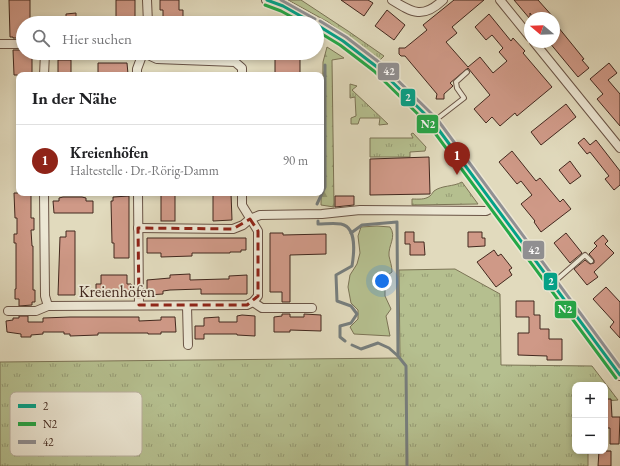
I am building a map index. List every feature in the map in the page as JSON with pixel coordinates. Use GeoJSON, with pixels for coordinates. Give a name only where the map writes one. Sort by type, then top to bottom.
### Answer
{"type":"FeatureCollection","features":[{"type":"Feature","properties":{"kind":"street"},"geometry":{"type":"LineString","coordinates":[[147,0],[148,16]]}},
{"type":"Feature","properties":{"kind":"street"},"geometry":{"type":"LineString","coordinates":[[267,0],[283,6],[301,16]]}},
{"type":"Feature","properties":{"kind":"street"},"geometry":{"type":"LineString","coordinates":[[392,0],[417,13],[425,12],[434,8],[443,0]]}},
{"type":"Feature","properties":{"kind":"street"},"geometry":{"type":"LineString","coordinates":[[500,0],[524,30]]}},
{"type":"Feature","properties":{"kind":"street"},"geometry":{"type":"LineString","coordinates":[[324,29],[343,41],[378,67],[433,122],[620,375]]}},
{"type":"Feature","properties":{"kind":"street"},"geometry":{"type":"LineString","coordinates":[[0,44],[16,44]]}},
{"type":"Feature","properties":{"kind":"street"},"geometry":{"type":"LineString","coordinates":[[539,48],[620,148]]}},
{"type":"Feature","properties":{"kind":"street"},"geometry":{"type":"LineString","coordinates":[[44,60],[44,72]]}},
{"type":"Feature","properties":{"kind":"street"},"geometry":{"type":"LineString","coordinates":[[137,72],[141,60]]}},
{"type":"Feature","properties":{"kind":"street"},"geometry":{"type":"LineString","coordinates":[[183,60],[235,62],[242,68],[242,72]]}},
{"type":"Feature","properties":{"kind":"street"},"geometry":{"type":"LineString","coordinates":[[44,196],[45,296],[48,306]]}},
{"type":"Feature","properties":{"kind":"street"},"geometry":{"type":"LineString","coordinates":[[138,196],[139,305]]}},
{"type":"Feature","properties":{"kind":"street"},"geometry":{"type":"LineString","coordinates":[[242,196],[242,205],[258,231],[258,296],[253,302]]}},
{"type":"Feature","properties":{"kind":"street"},"geometry":{"type":"LineString","coordinates":[[138,228],[233,229],[260,215],[322,214],[360,210],[486,211],[496,206]]}},
{"type":"Feature","properties":{"kind":"street","name":"Kreienhöfen"},"geometry":{"type":"LineString","coordinates":[[8,311],[36,311],[48,306],[247,305],[253,302],[262,308],[312,308]]}},
{"type":"Feature","properties":{"kind":"street"},"geometry":{"type":"LineString","coordinates":[[186,306],[188,345]]}},
{"type":"Feature","properties":{"kind":"lane"},"geometry":{"type":"LineString","coordinates":[[433,122],[464,98],[456,88],[456,82],[467,72]]}},
{"type":"Feature","properties":{"kind":"lane"},"geometry":{"type":"LineString","coordinates":[[553,283],[586,254],[591,261]]}},
{"type":"Feature","properties":{"kind":"highlighted area"},"geometry":{"type":"Polygon","coordinates":[[[250,219],[258,231],[258,296],[247,305],[139,305],[138,228],[233,229],[250,219]]]}},
{"type":"Feature","properties":{"kind":"green space"},"geometry":{"type":"Polygon","coordinates":[[[288,0],[301,0],[384,56],[380,60],[324,20],[324,16],[317,16],[288,0]]]}},
{"type":"Feature","properties":{"kind":"green space"},"geometry":{"type":"Polygon","coordinates":[[[327,47],[344,58],[332,60],[334,207],[321,205],[321,196],[324,196],[324,58],[327,47]]]}},
{"type":"Feature","properties":{"kind":"green space"},"geometry":{"type":"Polygon","coordinates":[[[350,84],[357,86],[352,90],[388,124],[379,125],[380,118],[360,118],[358,124],[351,124],[351,118],[356,116],[355,97],[350,98],[350,84]]]}},
{"type":"Feature","properties":{"kind":"green space"},"geometry":{"type":"Polygon","coordinates":[[[413,133],[426,147],[425,151],[410,152],[410,157],[370,157],[370,138],[413,138],[411,134],[413,133]]]}},
{"type":"Feature","properties":{"kind":"green space"},"geometry":{"type":"Polygon","coordinates":[[[462,182],[478,204],[412,205],[412,199],[426,198],[437,189],[462,182]]]}},
{"type":"Feature","properties":{"kind":"green space"},"geometry":{"type":"Polygon","coordinates":[[[361,227],[390,227],[393,234],[389,252],[392,272],[385,277],[385,296],[391,309],[386,316],[390,336],[354,334],[350,327],[358,319],[358,310],[351,303],[348,287],[350,275],[357,264],[360,253],[358,236],[361,227]]]}},
{"type":"Feature","properties":{"kind":"green space"},"geometry":{"type":"Polygon","coordinates":[[[455,269],[500,294],[501,365],[592,366],[604,382],[572,382],[572,454],[588,454],[588,466],[0,466],[0,362],[400,358],[399,270],[455,269]]]}},
{"type":"Feature","properties":{"kind":"green space"},"geometry":{"type":"Polygon","coordinates":[[[608,387],[618,400],[608,401],[608,387]]]}},
{"type":"Feature","properties":{"kind":"building"},"geometry":{"type":"Polygon","coordinates":[[[9,0],[30,0],[30,16],[16,16],[16,38],[10,37],[9,0]]]}},
{"type":"Feature","properties":{"kind":"building"},"geometry":{"type":"Polygon","coordinates":[[[116,0],[135,0],[135,16],[116,16],[116,0]]]}},
{"type":"Feature","properties":{"kind":"building"},"geometry":{"type":"Polygon","coordinates":[[[160,0],[179,0],[179,10],[183,10],[183,16],[163,16],[163,10],[160,10],[160,0]]]}},
{"type":"Feature","properties":{"kind":"building"},"geometry":{"type":"Polygon","coordinates":[[[341,0],[368,0],[373,3],[364,16],[341,0]]]}},
{"type":"Feature","properties":{"kind":"building"},"geometry":{"type":"Polygon","coordinates":[[[454,0],[484,0],[452,27],[457,33],[446,42],[468,67],[480,57],[493,73],[507,61],[499,52],[503,48],[492,35],[486,40],[475,27],[489,14],[511,41],[513,38],[525,51],[523,53],[552,87],[517,116],[515,113],[500,126],[492,117],[486,123],[474,109],[490,95],[468,68],[450,83],[453,86],[444,94],[444,99],[436,99],[437,94],[405,56],[401,56],[399,54],[399,48],[405,48],[427,30],[423,25],[454,0]]]}},
{"type":"Feature","properties":{"kind":"building"},"geometry":{"type":"Polygon","coordinates":[[[514,0],[538,0],[549,12],[524,12],[514,0]]]}},
{"type":"Feature","properties":{"kind":"building"},"geometry":{"type":"Polygon","coordinates":[[[387,10],[405,25],[394,40],[375,26],[387,10]]]}},
{"type":"Feature","properties":{"kind":"building"},"geometry":{"type":"Polygon","coordinates":[[[76,13],[76,16],[66,16],[66,14],[76,13]]]}},
{"type":"Feature","properties":{"kind":"building"},"geometry":{"type":"Polygon","coordinates":[[[560,29],[584,59],[582,60],[589,68],[578,77],[554,48],[560,48],[560,29]]]}},
{"type":"Feature","properties":{"kind":"building"},"geometry":{"type":"Polygon","coordinates":[[[13,50],[16,50],[16,60],[32,60],[32,72],[16,72],[16,75],[14,75],[13,50]]]}},
{"type":"Feature","properties":{"kind":"building"},"geometry":{"type":"Polygon","coordinates":[[[58,60],[71,60],[71,72],[58,72],[58,60]]]}},
{"type":"Feature","properties":{"kind":"building"},"geometry":{"type":"Polygon","coordinates":[[[275,60],[300,60],[300,72],[275,72],[275,60]]]}},
{"type":"Feature","properties":{"kind":"building"},"geometry":{"type":"Polygon","coordinates":[[[98,63],[127,63],[128,72],[98,72],[98,63]]]}},
{"type":"Feature","properties":{"kind":"building"},"geometry":{"type":"Polygon","coordinates":[[[609,63],[617,73],[608,80],[620,94],[620,126],[597,99],[603,94],[590,79],[609,63]]]}},
{"type":"Feature","properties":{"kind":"building"},"geometry":{"type":"Polygon","coordinates":[[[566,104],[576,117],[541,145],[531,132],[566,104]]]}},
{"type":"Feature","properties":{"kind":"building"},"geometry":{"type":"Polygon","coordinates":[[[584,138],[590,145],[596,140],[620,171],[620,185],[614,190],[605,179],[609,176],[590,152],[587,154],[578,143],[584,138]]]}},
{"type":"Feature","properties":{"kind":"building"},"geometry":{"type":"Polygon","coordinates":[[[512,151],[536,181],[540,178],[560,202],[563,199],[571,209],[541,232],[534,222],[535,221],[521,204],[532,195],[521,181],[517,184],[499,162],[512,151]]]}},
{"type":"Feature","properties":{"kind":"building"},"geometry":{"type":"Polygon","coordinates":[[[429,157],[430,194],[370,195],[370,159],[429,157]]]}},
{"type":"Feature","properties":{"kind":"building"},"geometry":{"type":"Polygon","coordinates":[[[570,161],[581,176],[570,184],[559,170],[570,161]]]}},
{"type":"Feature","properties":{"kind":"building"},"geometry":{"type":"Polygon","coordinates":[[[14,193],[16,193],[16,196],[31,196],[31,218],[34,218],[34,230],[31,230],[33,246],[33,290],[35,290],[35,302],[32,302],[32,305],[19,306],[19,299],[15,299],[16,243],[14,243],[14,234],[17,234],[17,218],[15,218],[14,193]]]}},
{"type":"Feature","properties":{"kind":"building"},"geometry":{"type":"Polygon","coordinates":[[[129,196],[129,258],[114,258],[114,243],[112,243],[111,201],[113,201],[113,197],[129,196]]]}},
{"type":"Feature","properties":{"kind":"building"},"geometry":{"type":"Polygon","coordinates":[[[161,196],[175,196],[175,221],[161,221],[161,196]]]}},
{"type":"Feature","properties":{"kind":"building"},"geometry":{"type":"Polygon","coordinates":[[[213,196],[231,196],[232,220],[213,221],[213,196]]]}},
{"type":"Feature","properties":{"kind":"building"},"geometry":{"type":"Polygon","coordinates":[[[335,196],[354,196],[354,205],[335,207],[335,196]]]}},
{"type":"Feature","properties":{"kind":"building"},"geometry":{"type":"Polygon","coordinates":[[[82,197],[86,198],[86,201],[93,201],[93,213],[54,213],[53,201],[59,201],[59,198],[82,197]]]}},
{"type":"Feature","properties":{"kind":"building"},"geometry":{"type":"Polygon","coordinates":[[[66,231],[75,231],[75,295],[58,295],[60,237],[66,237],[66,231]]]}},
{"type":"Feature","properties":{"kind":"building"},"geometry":{"type":"Polygon","coordinates":[[[405,232],[414,232],[414,242],[424,242],[425,255],[410,255],[410,244],[405,244],[405,232]]]}},
{"type":"Feature","properties":{"kind":"building"},"geometry":{"type":"Polygon","coordinates":[[[468,232],[482,232],[482,238],[485,238],[485,246],[468,247],[468,232]]]}},
{"type":"Feature","properties":{"kind":"building"},"geometry":{"type":"Polygon","coordinates":[[[270,233],[283,233],[283,235],[326,234],[326,254],[290,255],[290,302],[282,302],[282,292],[270,292],[270,233]]]}},
{"type":"Feature","properties":{"kind":"building"},"geometry":{"type":"Polygon","coordinates":[[[566,233],[582,253],[570,263],[554,243],[566,233]]]}},
{"type":"Feature","properties":{"kind":"building"},"geometry":{"type":"Polygon","coordinates":[[[603,235],[608,241],[605,244],[614,253],[594,272],[598,277],[587,285],[574,269],[585,260],[590,264],[594,263],[594,260],[589,254],[597,246],[594,243],[603,235]]]}},
{"type":"Feature","properties":{"kind":"building"},"geometry":{"type":"Polygon","coordinates":[[[147,238],[246,238],[246,250],[230,253],[192,253],[192,256],[161,257],[161,253],[147,253],[147,238]]]}},
{"type":"Feature","properties":{"kind":"building"},"geometry":{"type":"Polygon","coordinates":[[[494,250],[498,256],[501,254],[512,268],[509,270],[512,275],[496,287],[477,262],[494,250]]]}},
{"type":"Feature","properties":{"kind":"building"},"geometry":{"type":"Polygon","coordinates":[[[190,274],[190,280],[229,279],[229,276],[247,275],[247,294],[201,294],[201,289],[170,290],[163,291],[163,294],[147,295],[147,280],[170,278],[170,275],[190,274]]]}},
{"type":"Feature","properties":{"kind":"building"},"geometry":{"type":"Polygon","coordinates":[[[101,275],[127,275],[127,284],[131,284],[132,292],[96,292],[96,284],[101,284],[101,275]]]}},
{"type":"Feature","properties":{"kind":"building"},"geometry":{"type":"Polygon","coordinates":[[[606,287],[620,302],[620,338],[610,327],[614,322],[593,299],[606,287]]]}},
{"type":"Feature","properties":{"kind":"building"},"geometry":{"type":"Polygon","coordinates":[[[516,301],[534,301],[534,315],[540,315],[540,329],[549,329],[549,339],[562,339],[562,360],[547,360],[547,356],[518,355],[518,333],[529,333],[529,317],[516,317],[516,301]]]}},
{"type":"Feature","properties":{"kind":"building"},"geometry":{"type":"Polygon","coordinates":[[[282,314],[290,314],[290,317],[304,317],[304,314],[321,315],[321,331],[290,330],[290,332],[274,332],[274,317],[282,316],[282,314]]]}},
{"type":"Feature","properties":{"kind":"building"},"geometry":{"type":"Polygon","coordinates":[[[19,316],[28,316],[28,322],[43,322],[43,318],[70,317],[139,317],[139,321],[161,320],[161,317],[175,317],[176,332],[161,332],[161,334],[98,333],[98,335],[70,336],[70,334],[64,334],[64,332],[43,332],[43,334],[31,335],[31,337],[21,337],[21,334],[7,332],[6,321],[13,320],[13,318],[19,318],[19,316]]]}},
{"type":"Feature","properties":{"kind":"building"},"geometry":{"type":"Polygon","coordinates":[[[237,316],[255,316],[255,336],[237,334],[204,334],[204,339],[195,339],[195,326],[204,326],[204,318],[219,317],[219,322],[237,322],[237,316]]]}},
{"type":"Feature","properties":{"kind":"building"},"geometry":{"type":"Polygon","coordinates":[[[608,399],[611,399],[612,417],[620,417],[619,444],[610,444],[610,428],[608,428],[608,399]]]}},
{"type":"Feature","properties":{"kind":"building"},"geometry":{"type":"Polygon","coordinates":[[[608,451],[611,451],[611,466],[598,466],[599,454],[608,454],[608,451]]]}},
{"type":"Feature","properties":{"kind":"waterway"},"geometry":{"type":"LineString","coordinates":[[324,189],[325,65]]}},
{"type":"Feature","properties":{"kind":"waterway"},"geometry":{"type":"LineString","coordinates":[[317,204],[321,196]]}},
{"type":"Feature","properties":{"kind":"waterway"},"geometry":{"type":"LineString","coordinates":[[318,221],[318,224],[341,224],[346,226],[352,235],[354,248],[352,266],[336,275],[337,301],[351,306],[357,314],[351,323],[340,326],[340,337],[345,341]]}},
{"type":"Feature","properties":{"kind":"waterway"},"geometry":{"type":"LineString","coordinates":[[351,233],[362,225],[397,222],[398,356],[406,366],[407,466]]}},
{"type":"Feature","properties":{"kind":"waterway"},"geometry":{"type":"LineString","coordinates":[[352,345],[361,349],[378,343],[389,348],[398,356]]}},
{"type":"Feature","properties":{"kind":"transit line","name":"2"},"geometry":{"type":"LineString","coordinates":[[267,0],[283,6],[301,16]]}},
{"type":"Feature","properties":{"kind":"transit line","name":"42"},"geometry":{"type":"LineString","coordinates":[[281,0],[310,16]]}},
{"type":"Feature","properties":{"kind":"transit line","name":"N2"},"geometry":{"type":"LineString","coordinates":[[265,5],[290,16]]}},
{"type":"Feature","properties":{"kind":"transit line","name":"42"},"geometry":{"type":"LineString","coordinates":[[324,23],[346,37],[380,63],[437,119],[620,367]]}},
{"type":"Feature","properties":{"kind":"transit line","name":"2"},"geometry":{"type":"LineString","coordinates":[[324,29],[343,41],[377,67],[433,122],[620,375]]}},
{"type":"Feature","properties":{"kind":"transit line","name":"N2"},"geometry":{"type":"LineString","coordinates":[[324,35],[340,45],[374,71],[429,125],[616,378]]}},
{"type":"Feature","properties":{"kind":"place","name":"Kreienhöfen"},"geometry":{"type":"Point","coordinates":[457,175]}}]}
